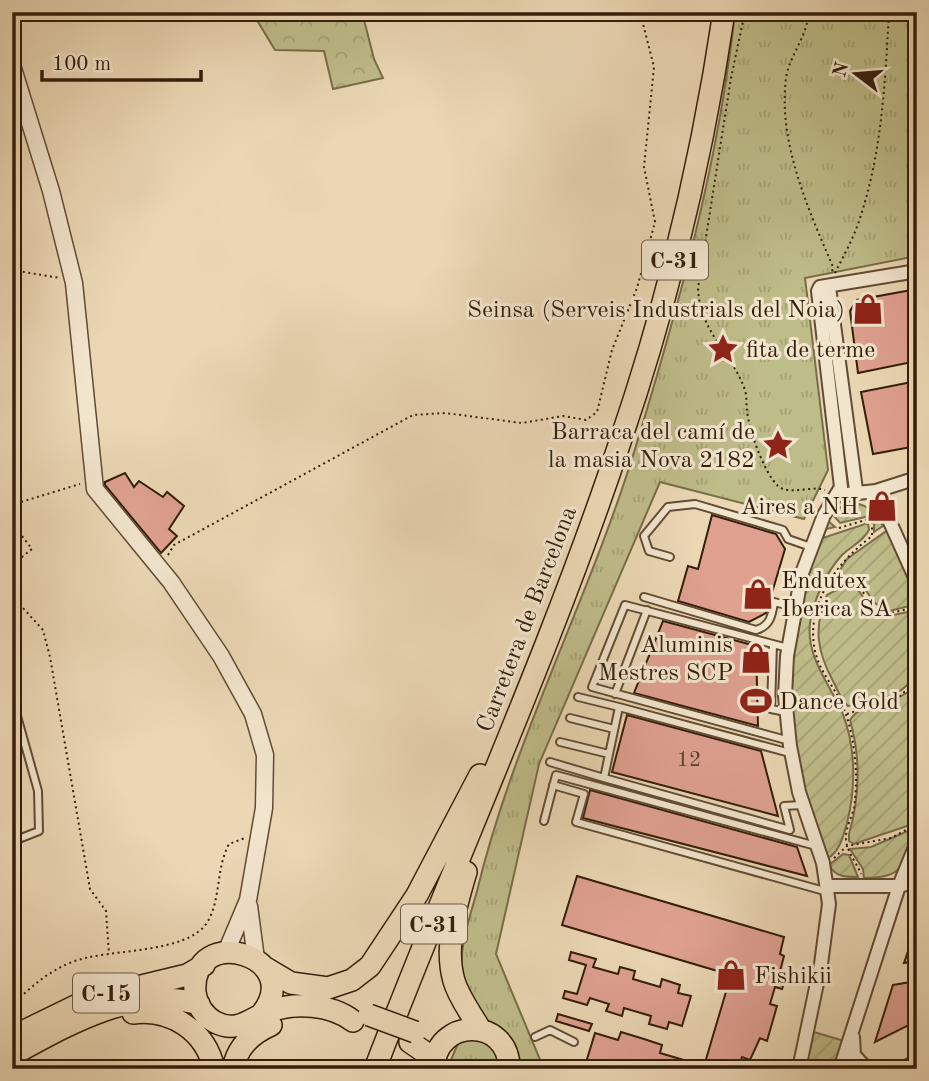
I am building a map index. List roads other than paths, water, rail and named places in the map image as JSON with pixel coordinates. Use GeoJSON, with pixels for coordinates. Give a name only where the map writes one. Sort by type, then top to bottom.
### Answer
{"type":"FeatureCollection","features":[{"type":"Feature","properties":{"kind":"highway","name":"Carretera de Barcelona"},"geometry":{"type":"LineString","coordinates":[[375,1069],[491,779],[618,448],[686,219],[724,12]]}},
{"type":"Feature","properties":{"kind":"highway"},"geometry":{"type":"LineString","coordinates":[[360,1069],[470,794],[554,596],[610,452],[618,448]]}},
{"type":"Feature","properties":{"kind":"highway"},"geometry":{"type":"LineString","coordinates":[[491,779],[493,793],[463,882],[451,941],[454,981],[480,1029],[499,1040],[512,1066]]}},
{"type":"Feature","properties":{"kind":"highway"},"geometry":{"type":"LineString","coordinates":[[263,968],[291,982],[328,988],[352,980],[370,966],[417,895],[470,794]]}},
{"type":"Feature","properties":{"kind":"highway","name":"C-15"},"geometry":{"type":"LineString","coordinates":[[12,1037],[92,998],[187,975],[214,956],[226,952],[240,952],[296,993],[362,1020]]}},
{"type":"Feature","properties":{"kind":"highway"},"geometry":{"type":"LineString","coordinates":[[204,965],[196,984],[205,1012],[222,1045],[223,1069]]}},
{"type":"Feature","properties":{"kind":"highway"},"geometry":{"type":"LineString","coordinates":[[260,1016],[270,998],[263,968]]}},
{"type":"Feature","properties":{"kind":"highway","name":"C-15"},"geometry":{"type":"LineString","coordinates":[[12,1055],[97,1013],[152,999],[183,1000],[235,1027],[282,1008],[305,1006],[329,1010],[413,1037],[451,1034],[465,1028],[480,1029]]}},
{"type":"Feature","properties":{"kind":"highway"},"geometry":{"type":"LineString","coordinates":[[97,1013],[117,1015],[146,1011],[174,1018],[202,1041],[214,1069]]}},
{"type":"Feature","properties":{"kind":"highway"},"geometry":{"type":"LineString","coordinates":[[233,1069],[245,1043],[254,1033],[277,1022],[316,1016],[362,1020]]}},
{"type":"Feature","properties":{"kind":"highway","name":"C-15"},"geometry":{"type":"LineString","coordinates":[[434,1069],[438,1050],[451,1034]]}},
{"type":"Feature","properties":{"kind":"highway","name":"C-15"},"geometry":{"type":"LineString","coordinates":[[413,1037],[434,1069]]}},
{"type":"Feature","properties":{"kind":"street"},"geometry":{"type":"LineString","coordinates":[[12,65],[51,191],[74,283],[94,480],[103,501],[160,568],[221,656],[253,715],[266,758],[260,834],[248,900],[226,952]]}},
{"type":"Feature","properties":{"kind":"street"},"geometry":{"type":"LineString","coordinates":[[799,1069],[821,964],[828,889],[803,805],[791,747],[786,712],[788,648],[794,607],[811,547],[835,497],[840,467],[818,290],[917,271]]}},
{"type":"Feature","properties":{"kind":"street"},"geometry":{"type":"LineString","coordinates":[[829,287],[856,491]]}},
{"type":"Feature","properties":{"kind":"street"},"geometry":{"type":"LineString","coordinates":[[835,497],[856,491],[876,491],[917,478]]}},
{"type":"Feature","properties":{"kind":"street"},"geometry":{"type":"LineString","coordinates":[[876,491],[917,582]]}},
{"type":"Feature","properties":{"kind":"street"},"geometry":{"type":"LineString","coordinates":[[840,1069],[899,886],[917,842]]}},
{"type":"Feature","properties":{"kind":"street"},"geometry":{"type":"LineString","coordinates":[[828,889],[899,886],[917,881]]}},
{"type":"Feature","properties":{"kind":"street"},"geometry":{"type":"LineString","coordinates":[[248,900],[263,968]]}},
{"type":"Feature","properties":{"kind":"street"},"geometry":{"type":"LineString","coordinates":[[853,1029],[855,1055],[871,1066]]}},
{"type":"Feature","properties":{"kind":"street"},"geometry":{"type":"LineString","coordinates":[[902,1065],[917,1063]]}},
{"type":"Feature","properties":{"kind":"lane"},"geometry":{"type":"LineString","coordinates":[[670,556],[649,551],[644,536],[668,507],[695,504],[783,530],[788,538],[811,547]]}},
{"type":"Feature","properties":{"kind":"lane"},"geometry":{"type":"LineString","coordinates":[[644,597],[756,630],[764,628],[771,619],[774,602],[794,607]]}},
{"type":"Feature","properties":{"kind":"lane"},"geometry":{"type":"LineString","coordinates":[[788,648],[625,605],[592,687],[791,747]]}},
{"type":"Feature","properties":{"kind":"lane"},"geometry":{"type":"LineString","coordinates":[[615,694],[647,610]]}},
{"type":"Feature","properties":{"kind":"lane"},"geometry":{"type":"LineString","coordinates":[[773,644],[771,709],[786,712]]}},
{"type":"Feature","properties":{"kind":"lane"},"geometry":{"type":"LineString","coordinates":[[578,697],[791,747]]}},
{"type":"Feature","properties":{"kind":"lane"},"geometry":{"type":"LineString","coordinates":[[12,698],[38,791],[39,831],[16,840],[12,824]]}},
{"type":"Feature","properties":{"kind":"lane"},"geometry":{"type":"LineString","coordinates":[[604,778],[619,707]]}},
{"type":"Feature","properties":{"kind":"lane"},"geometry":{"type":"LineString","coordinates":[[570,718],[614,729]]}},
{"type":"Feature","properties":{"kind":"lane"},"geometry":{"type":"LineString","coordinates":[[560,742],[609,754]]}},
{"type":"Feature","properties":{"kind":"lane"},"geometry":{"type":"LineString","coordinates":[[550,762],[790,830],[784,806],[803,805]]}},
{"type":"Feature","properties":{"kind":"lane"},"geometry":{"type":"LineString","coordinates":[[544,821],[556,775],[817,846]]}},
{"type":"Feature","properties":{"kind":"lane"},"geometry":{"type":"LineString","coordinates":[[553,785],[584,794],[576,822],[828,889]]}},
{"type":"Feature","properties":{"kind":"lane"},"geometry":{"type":"LineString","coordinates":[[535,1038],[540,1032],[550,1030],[574,1042]]}},
{"type":"Feature","properties":{"kind":"place","name":"Seinsa (Serveis Industrials del Noia)"},"geometry":{"type":"Point","coordinates":[868,309]}},
{"type":"Feature","properties":{"kind":"place","name":"fita de terme"},"geometry":{"type":"Point","coordinates":[723,349]}},
{"type":"Feature","properties":{"kind":"place","name":"Barraca del camí de la masia Nova 2182"},"geometry":{"type":"Point","coordinates":[778,445]}},
{"type":"Feature","properties":{"kind":"place","name":"Aires a NH"},"geometry":{"type":"Point","coordinates":[882,506]}},
{"type":"Feature","properties":{"kind":"place","name":"Endutex Iberica SA"},"geometry":{"type":"Point","coordinates":[758,594]}},
{"type":"Feature","properties":{"kind":"place","name":"Aluminis Mestres SCP"},"geometry":{"type":"Point","coordinates":[756,658]}},
{"type":"Feature","properties":{"kind":"place","name":"Dance Gold"},"geometry":{"type":"Point","coordinates":[756,701]}},
{"type":"Feature","properties":{"kind":"place","name":"Fishikii"},"geometry":{"type":"Point","coordinates":[731,975]}}]}
